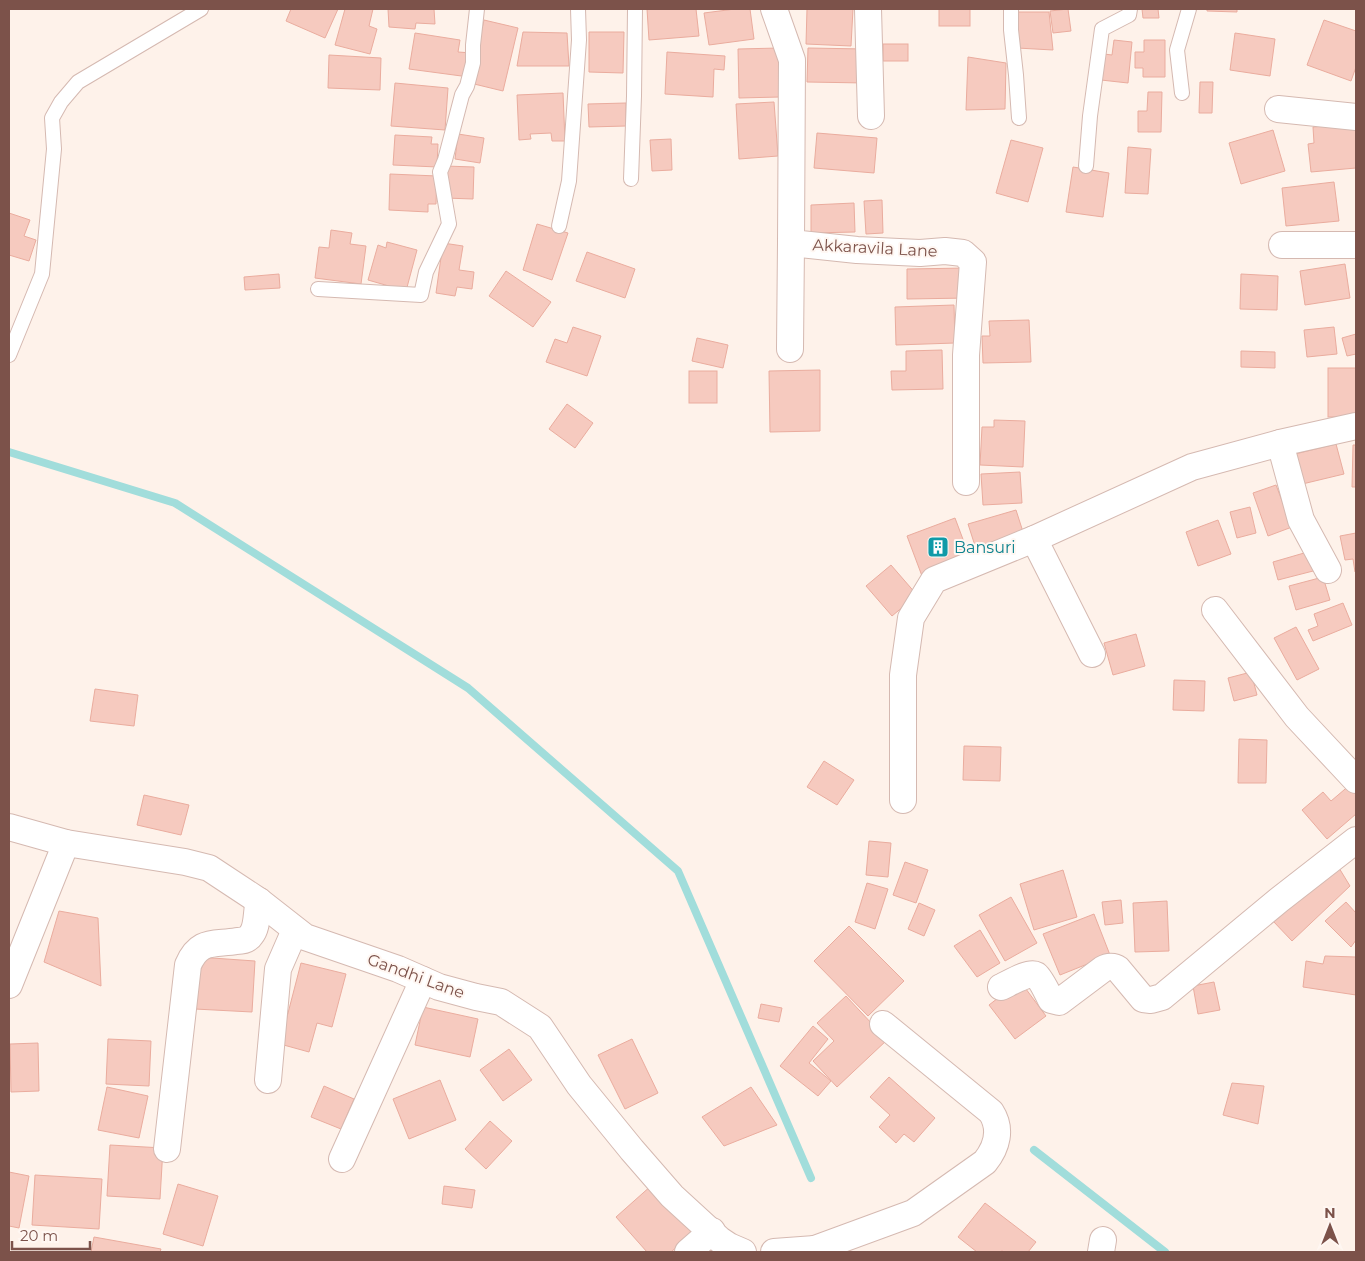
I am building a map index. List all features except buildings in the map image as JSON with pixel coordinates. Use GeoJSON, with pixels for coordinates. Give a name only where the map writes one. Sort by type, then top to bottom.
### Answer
{"type":"FeatureCollection","features":[{"type":"Feature","properties":{"kind":"street","name":"Akkaravila Lane"},"geometry":{"type":"LineString","coordinates":[[774,9],[792,60],[791,243],[857,250],[920,253],[945,251],[963,254],[973,262],[966,355],[966,482]]}},
{"type":"Feature","properties":{"kind":"street"},"geometry":{"type":"LineString","coordinates":[[868,9],[871,116]]}},
{"type":"Feature","properties":{"kind":"street"},"geometry":{"type":"LineString","coordinates":[[1278,108],[1356,117]]}},
{"type":"Feature","properties":{"kind":"street"},"geometry":{"type":"LineString","coordinates":[[790,349],[791,243]]}},
{"type":"Feature","properties":{"kind":"street"},"geometry":{"type":"LineString","coordinates":[[1282,245],[1356,244]]}},
{"type":"Feature","properties":{"kind":"street"},"geometry":{"type":"LineString","coordinates":[[903,800],[902,674],[912,618],[934,580],[1034,539],[1192,467],[1280,443],[1356,426]]}},
{"type":"Feature","properties":{"kind":"street"},"geometry":{"type":"LineString","coordinates":[[1280,443],[1301,520],[1328,570]]}},
{"type":"Feature","properties":{"kind":"street"},"geometry":{"type":"LineString","coordinates":[[1034,539],[1092,654]]}},
{"type":"Feature","properties":{"kind":"street"},"geometry":{"type":"LineString","coordinates":[[1215,610],[1297,717],[1356,780]]}},
{"type":"Feature","properties":{"kind":"street","name":"Gandhi Lane"},"geometry":{"type":"LineString","coordinates":[[9,827],[66,843],[185,862],[209,868],[259,901],[305,937],[398,969],[439,987],[501,1002],[540,1027],[579,1085],[672,1196],[729,1246],[743,1252]]}},
{"type":"Feature","properties":{"kind":"street"},"geometry":{"type":"LineString","coordinates":[[1001,987],[1028,974],[1034,974],[1052,1000],[1059,1002],[1103,969],[1115,967],[1143,999],[1151,1000],[1162,997],[1279,900],[1356,840]]}},
{"type":"Feature","properties":{"kind":"street"},"geometry":{"type":"LineString","coordinates":[[9,985],[66,843]]}},
{"type":"Feature","properties":{"kind":"street"},"geometry":{"type":"LineString","coordinates":[[167,1148],[188,965],[198,948],[205,945],[248,938],[254,928],[259,901]]}},
{"type":"Feature","properties":{"kind":"street"},"geometry":{"type":"LineString","coordinates":[[268,1080],[278,970],[295,930]]}},
{"type":"Feature","properties":{"kind":"street"},"geometry":{"type":"LineString","coordinates":[[342,1159],[423,980]]}},
{"type":"Feature","properties":{"kind":"street"},"geometry":{"type":"LineString","coordinates":[[774,1252],[817,1251],[913,1213],[985,1162],[991,1154],[997,1133],[996,1120],[991,1112],[883,1024]]}},
{"type":"Feature","properties":{"kind":"street"},"geometry":{"type":"LineString","coordinates":[[688,1252],[712,1232]]}},
{"type":"Feature","properties":{"kind":"lane"},"geometry":{"type":"LineString","coordinates":[[9,355],[42,274],[54,149],[52,118],[60,102],[78,82],[202,9]]}},
{"type":"Feature","properties":{"kind":"lane"},"geometry":{"type":"LineString","coordinates":[[318,289],[421,295],[426,272],[449,224],[440,172],[473,63],[473,45],[478,9]]}},
{"type":"Feature","properties":{"kind":"lane"},"geometry":{"type":"LineString","coordinates":[[559,226],[569,181],[579,40],[578,9]]}},
{"type":"Feature","properties":{"kind":"lane"},"geometry":{"type":"LineString","coordinates":[[631,179],[635,9]]}},
{"type":"Feature","properties":{"kind":"lane"},"geometry":{"type":"LineString","coordinates":[[1011,9],[1011,30],[1019,118]]}},
{"type":"Feature","properties":{"kind":"lane"},"geometry":{"type":"LineString","coordinates":[[1086,166],[1090,116],[1102,29],[1129,14],[1130,9]]}},
{"type":"Feature","properties":{"kind":"lane"},"geometry":{"type":"LineString","coordinates":[[1182,93],[1177,50],[1189,9]]}},
{"type":"Feature","properties":{"kind":"waterway"},"geometry":{"type":"LineString","coordinates":[[9,452],[175,503],[468,688],[678,871],[811,1178]]}},
{"type":"Feature","properties":{"kind":"waterway"},"geometry":{"type":"LineString","coordinates":[[1034,1150],[1165,1252]]}},
{"type":"Feature","properties":{"kind":"place","name":"Bansuri"},"geometry":{"type":"Point","coordinates":[938,547]}}]}
